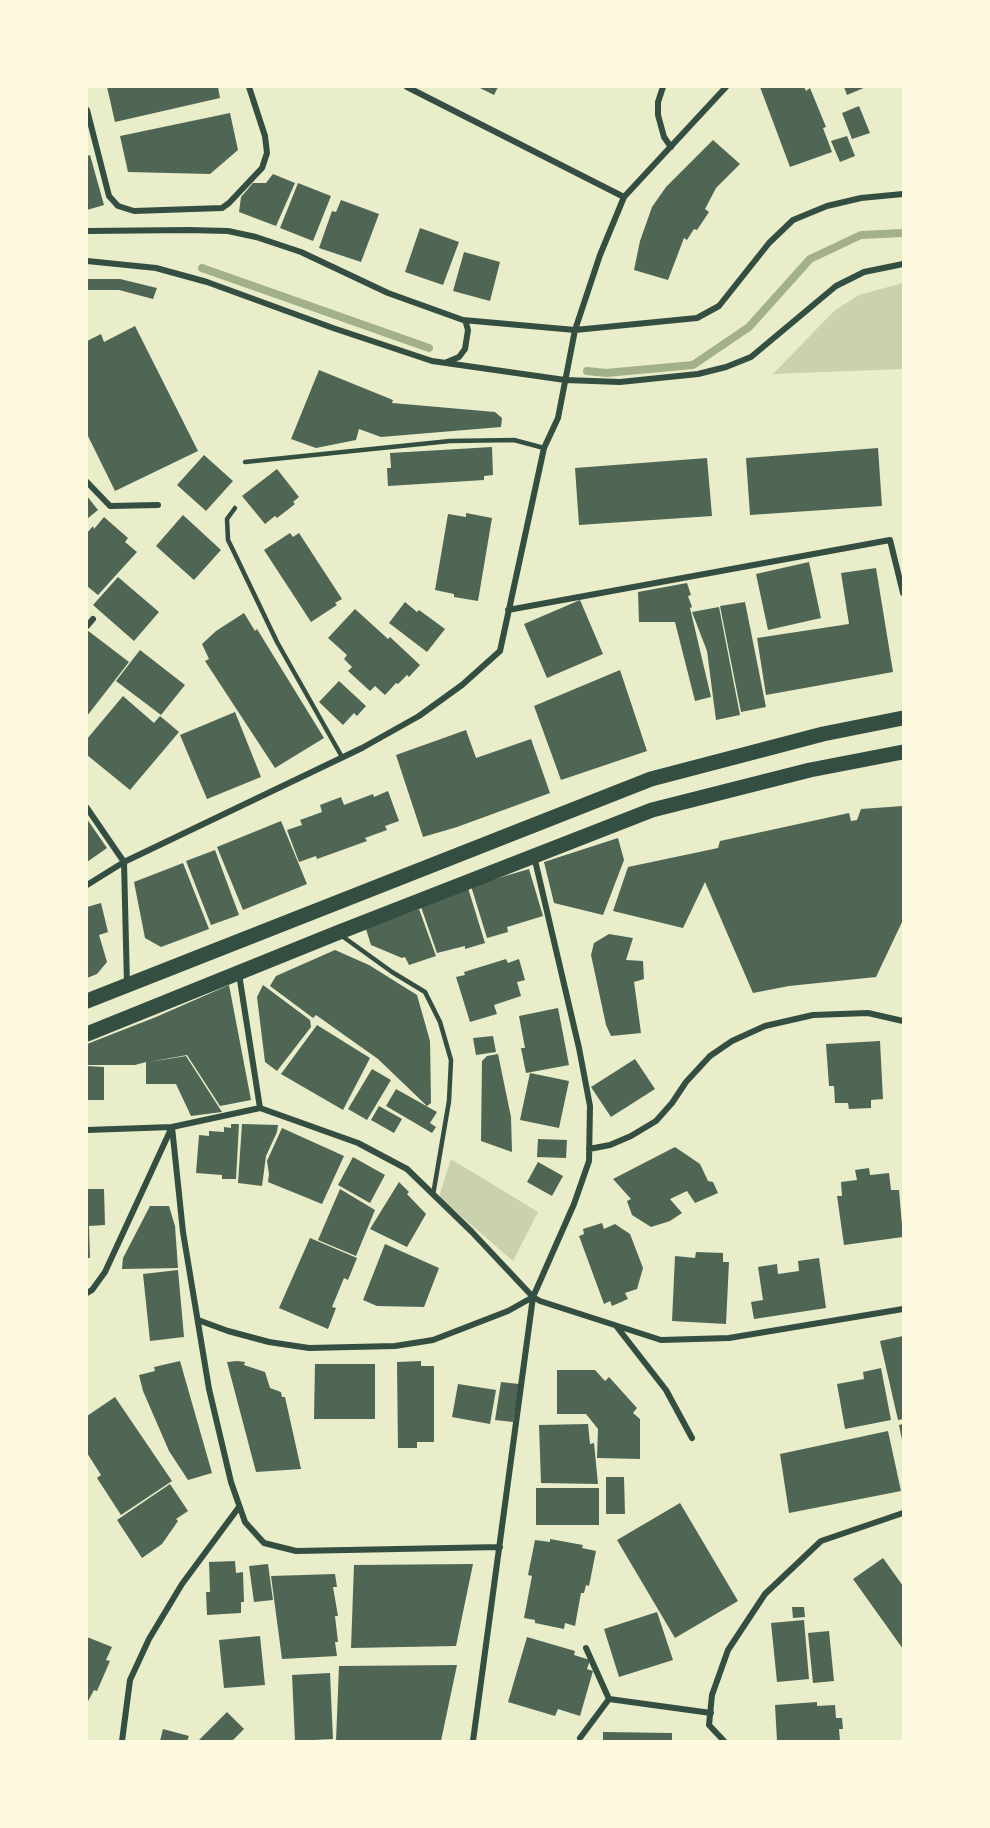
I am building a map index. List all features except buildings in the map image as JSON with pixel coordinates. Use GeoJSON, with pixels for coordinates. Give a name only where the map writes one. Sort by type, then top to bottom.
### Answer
{"type":"FeatureCollection","features":[{"type":"Feature","properties":{"kind":"main road"},"geometry":{"type":"LineString","coordinates":[[87,1001],[651,779],[823,734],[903,718]]}},
{"type":"Feature","properties":{"kind":"main road"},"geometry":{"type":"LineString","coordinates":[[87,1034],[533,855],[652,810],[810,770],[903,752]]}},
{"type":"Feature","properties":{"kind":"street"},"geometry":{"type":"LineString","coordinates":[[87,110],[109,196],[118,206],[134,211],[222,208],[262,168],[267,153],[266,136],[249,87]]}},
{"type":"Feature","properties":{"kind":"street"},"geometry":{"type":"LineString","coordinates":[[407,87],[624,197]]}},
{"type":"Feature","properties":{"kind":"street"},"geometry":{"type":"LineString","coordinates":[[663,87],[658,102],[658,115],[664,137],[671,147]]}},
{"type":"Feature","properties":{"kind":"street"},"geometry":{"type":"LineString","coordinates":[[87,885],[124,862],[342,757],[419,716],[462,685],[500,651],[544,448],[558,418],[575,330],[600,255],[624,197],[726,87]]}},
{"type":"Feature","properties":{"kind":"street"},"geometry":{"type":"LineString","coordinates":[[87,231],[228,231],[256,237],[301,252],[388,293],[465,320],[575,330],[697,318],[719,306],[769,243],[793,220],[827,206],[861,198],[903,194]]}},
{"type":"Feature","properties":{"kind":"street"},"geometry":{"type":"LineString","coordinates":[[87,261],[156,268],[207,282],[333,328],[443,363],[565,380],[620,382],[698,374],[726,367],[751,357],[836,286],[864,272],[903,264]]}},
{"type":"Feature","properties":{"kind":"street"},"geometry":{"type":"LineString","coordinates":[[443,363],[454,360],[465,349],[468,330],[465,320]]}},
{"type":"Feature","properties":{"kind":"street"},"geometry":{"type":"LineString","coordinates":[[87,482],[110,506],[158,505]]}},
{"type":"Feature","properties":{"kind":"street"},"geometry":{"type":"LineString","coordinates":[[508,610],[890,540],[903,593]]}},
{"type":"Feature","properties":{"kind":"street"},"geometry":{"type":"LineString","coordinates":[[87,627],[93,619]]}},
{"type":"Feature","properties":{"kind":"street"},"geometry":{"type":"LineString","coordinates":[[87,808],[124,862],[127,985]]}},
{"type":"Feature","properties":{"kind":"street"},"geometry":{"type":"LineString","coordinates":[[473,1741],[533,1298],[590,1161],[590,1106],[579,1048],[533,855]]}},
{"type":"Feature","properties":{"kind":"street"},"geometry":{"type":"LineString","coordinates":[[239,973],[260,1108]]}},
{"type":"Feature","properties":{"kind":"street"},"geometry":{"type":"LineString","coordinates":[[590,1149],[610,1145],[656,1121],[686,1082],[710,1056],[732,1041],[765,1026],[813,1015],[868,1013],[903,1021]]}},
{"type":"Feature","properties":{"kind":"street"},"geometry":{"type":"LineString","coordinates":[[87,1130],[172,1127],[260,1108],[358,1143],[407,1169],[471,1231],[533,1298],[661,1340],[729,1338],[903,1309]]}},
{"type":"Feature","properties":{"kind":"street"},"geometry":{"type":"LineString","coordinates":[[87,1293],[92,1290],[105,1272],[172,1127]]}},
{"type":"Feature","properties":{"kind":"street"},"geometry":{"type":"LineString","coordinates":[[172,1127],[183,1232],[209,1389],[231,1482],[244,1522],[264,1543],[296,1551],[500,1548]]}},
{"type":"Feature","properties":{"kind":"street"},"geometry":{"type":"LineString","coordinates":[[198,1320],[269,1342],[309,1348],[395,1346],[433,1340],[498,1315],[533,1298]]}},
{"type":"Feature","properties":{"kind":"street"},"geometry":{"type":"LineString","coordinates":[[616,1326],[666,1390],[692,1438]]}},
{"type":"Feature","properties":{"kind":"street"},"geometry":{"type":"LineString","coordinates":[[122,1741],[130,1680],[149,1639],[182,1584],[239,1507]]}},
{"type":"Feature","properties":{"kind":"street"},"geometry":{"type":"LineString","coordinates":[[724,1741],[709,1725],[712,1695],[728,1650],[765,1594],[821,1541],[903,1513]]}},
{"type":"Feature","properties":{"kind":"street"},"geometry":{"type":"LineString","coordinates":[[586,1648],[609,1699]]}},
{"type":"Feature","properties":{"kind":"street"},"geometry":{"type":"LineString","coordinates":[[609,1699],[711,1713]]}},
{"type":"Feature","properties":{"kind":"street"},"geometry":{"type":"LineString","coordinates":[[580,1738],[609,1699]]}},
{"type":"Feature","properties":{"kind":"lane"},"geometry":{"type":"LineString","coordinates":[[245,462],[450,441],[514,440],[544,448]]}},
{"type":"Feature","properties":{"kind":"lane"},"geometry":{"type":"LineString","coordinates":[[235,508],[226,519],[228,540],[277,642],[342,757]]}},
{"type":"Feature","properties":{"kind":"lane"},"geometry":{"type":"LineString","coordinates":[[337,933],[425,992],[440,1022],[451,1060],[449,1101],[433,1195]]}},
{"type":"Feature","properties":{"kind":"green space"},"geometry":{"type":"Polygon","coordinates":[[[903,283],[903,369],[773,374],[834,311],[859,295],[903,283]]]}},
{"type":"Feature","properties":{"kind":"green space"},"geometry":{"type":"Polygon","coordinates":[[[451,1159],[538,1212],[513,1261],[439,1197],[451,1159]]]}},
{"type":"Feature","properties":{"kind":"waterway"},"geometry":{"type":"LineString","coordinates":[[587,371],[606,373],[693,365],[749,327],[810,259],[861,235],[903,233]]}},
{"type":"Feature","properties":{"kind":"waterway"},"geometry":{"type":"LineString","coordinates":[[202,268],[429,348]]}}]}
